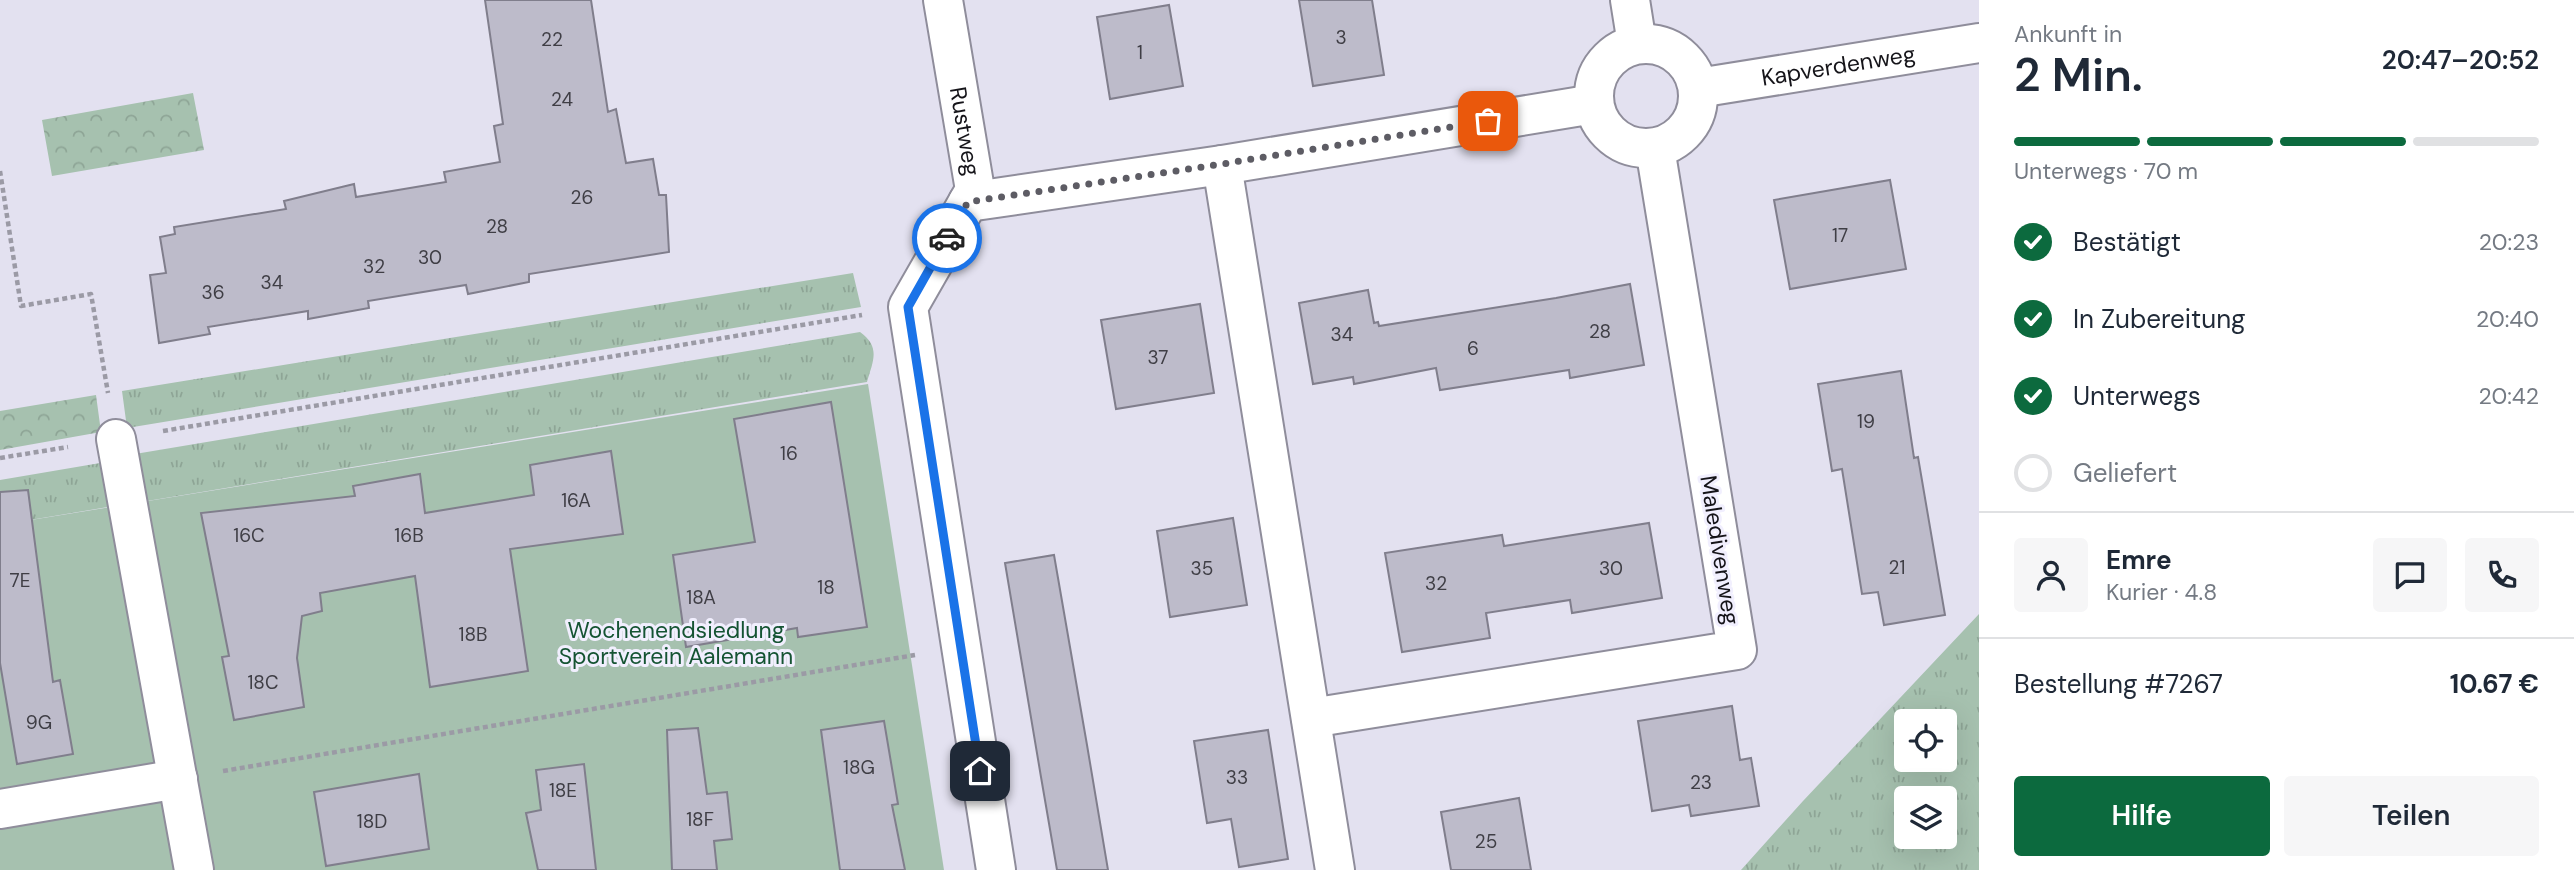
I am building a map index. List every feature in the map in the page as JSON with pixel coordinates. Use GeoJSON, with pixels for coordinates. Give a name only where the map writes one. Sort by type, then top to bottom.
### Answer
{"type":"FeatureCollection","features":[{"type":"Feature","properties":{"kind":"street","name":"Rustweg"},"geometry":{"type":"LineString","coordinates":[[908,307],[975,191],[943,0]]}},
{"type":"Feature","properties":{"kind":"street"},"geometry":{"type":"LineString","coordinates":[[1630,0],[1637,44]]}},
{"type":"Feature","properties":{"kind":"street","name":"Kapverdenweg"},"geometry":{"type":"LineString","coordinates":[[1698,88],[1979,43]]}},
{"type":"Feature","properties":{"kind":"street"},"geometry":{"type":"LineString","coordinates":[[1637,44],[1658,45],[1676,54],[1690,68],[1698,88],[1697,108],[1688,127],[1673,141],[1655,148],[1634,147],[1615,138],[1601,124],[1594,104],[1595,84],[1603,66],[1618,51],[1637,44]]}},
{"type":"Feature","properties":{"kind":"street"},"geometry":{"type":"LineString","coordinates":[[968,202],[1594,104]]}},
{"type":"Feature","properties":{"kind":"street","name":"Maledivenweg"},"geometry":{"type":"LineString","coordinates":[[1311,718],[1737,650],[1655,148]]}},
{"type":"Feature","properties":{"kind":"street"},"geometry":{"type":"LineString","coordinates":[[1222,164],[1335,870]]}},
{"type":"Feature","properties":{"kind":"street"},"geometry":{"type":"LineString","coordinates":[[908,307],[996,870]]}},
{"type":"Feature","properties":{"kind":"street"},"geometry":{"type":"LineString","coordinates":[[116,439],[194,870]]}},
{"type":"Feature","properties":{"kind":"street"},"geometry":{"type":"LineString","coordinates":[[0,809],[178,779]]}},
{"type":"Feature","properties":{"kind":"path"},"geometry":{"type":"LineString","coordinates":[[0,171],[21,306],[91,294],[116,439]]}},
{"type":"Feature","properties":{"kind":"path"},"geometry":{"type":"LineString","coordinates":[[0,458],[908,307]]}},
{"type":"Feature","properties":{"kind":"path"},"geometry":{"type":"LineString","coordinates":[[178,779],[960,648]]}},
{"type":"Feature","properties":{"kind":"green space"},"geometry":{"type":"Polygon","coordinates":[[[193,93],[204,150],[52,176],[42,120],[193,93]]]}},
{"type":"Feature","properties":{"kind":"green space"},"geometry":{"type":"Polygon","coordinates":[[[853,273],[861,307],[127,428],[122,391],[853,273]]]}},
{"type":"Feature","properties":{"kind":"green space"},"geometry":{"type":"Polygon","coordinates":[[[860,332],[871,343],[874,355],[867,382],[135,503],[129,455],[860,332]]]}},
{"type":"Feature","properties":{"kind":"green space","name":"Wochenendsiedlung Sportverein Aalemann"},"geometry":{"type":"Polygon","coordinates":[[[868,384],[944,870],[0,870],[0,525],[868,384]]]}},
{"type":"Feature","properties":{"kind":"green space"},"geometry":{"type":"Polygon","coordinates":[[[96,395],[101,432],[0,450],[0,411],[96,395]]]}},
{"type":"Feature","properties":{"kind":"green space"},"geometry":{"type":"Polygon","coordinates":[[[106,462],[114,506],[0,525],[0,480],[106,462]]]}},
{"type":"Feature","properties":{"kind":"green space"},"geometry":{"type":"Polygon","coordinates":[[[1979,614],[1979,870],[1741,870],[1803,801],[1979,614]]]}},
{"type":"Feature","properties":{"kind":"building"},"geometry":{"type":"Polygon","coordinates":[[[485,0],[591,0],[608,112],[616,109],[626,163],[653,159],[659,195],[666,195],[669,252],[529,274],[529,282],[468,294],[466,285],[368,301],[369,308],[308,319],[308,311],[208,327],[210,334],[159,343],[150,275],[166,273],[160,237],[175,234],[174,227],[286,209],[284,201],[354,184],[356,197],[446,182],[444,172],[500,162],[494,126],[503,124],[485,0]]]}},
{"type":"Feature","properties":{"kind":"building"},"geometry":{"type":"Polygon","coordinates":[[[1299,0],[1372,0],[1384,75],[1313,86],[1299,0]]]}},
{"type":"Feature","properties":{"kind":"building"},"geometry":{"type":"Polygon","coordinates":[[[1169,5],[1183,86],[1110,99],[1097,17],[1169,5]]]}},
{"type":"Feature","properties":{"kind":"building"},"geometry":{"type":"Polygon","coordinates":[[[1890,180],[1906,269],[1790,289],[1774,200],[1890,180]]]}},
{"type":"Feature","properties":{"kind":"building"},"geometry":{"type":"Polygon","coordinates":[[[1630,284],[1644,365],[1570,378],[1569,370],[1440,390],[1436,368],[1354,384],[1353,377],[1313,384],[1299,303],[1368,290],[1374,323],[1378,322],[1379,326],[1630,284]]]}},
{"type":"Feature","properties":{"kind":"building"},"geometry":{"type":"Polygon","coordinates":[[[1200,304],[1214,393],[1116,409],[1101,320],[1200,304]]]}},
{"type":"Feature","properties":{"kind":"building"},"geometry":{"type":"Polygon","coordinates":[[[1901,371],[1914,458],[1918,457],[1945,615],[1884,625],[1878,592],[1862,594],[1842,469],[1832,471],[1818,384],[1901,371]]]}},
{"type":"Feature","properties":{"kind":"building"},"geometry":{"type":"Polygon","coordinates":[[[831,402],[867,627],[798,637],[797,628],[686,647],[673,555],[755,542],[734,419],[831,402]]]}},
{"type":"Feature","properties":{"kind":"building"},"geometry":{"type":"Polygon","coordinates":[[[611,451],[623,534],[510,549],[528,671],[430,687],[415,576],[320,593],[322,611],[302,616],[297,658],[304,707],[234,720],[222,657],[229,656],[201,513],[355,496],[353,486],[420,474],[425,513],[534,495],[530,465],[611,451]]]}},
{"type":"Feature","properties":{"kind":"building"},"geometry":{"type":"Polygon","coordinates":[[[28,490],[53,682],[60,680],[73,754],[17,764],[0,663],[0,492],[28,490]]]}},
{"type":"Feature","properties":{"kind":"building"},"geometry":{"type":"Polygon","coordinates":[[[1233,518],[1247,605],[1170,617],[1157,531],[1233,518]]]}},
{"type":"Feature","properties":{"kind":"building"},"geometry":{"type":"Polygon","coordinates":[[[1649,523],[1662,598],[1572,613],[1570,600],[1486,613],[1490,638],[1402,652],[1385,553],[1502,535],[1504,546],[1649,523]]]}},
{"type":"Feature","properties":{"kind":"building"},"geometry":{"type":"Polygon","coordinates":[[[1054,555],[1108,870],[1057,870],[1041,777],[1005,563],[1054,555]]]}},
{"type":"Feature","properties":{"kind":"building"},"geometry":{"type":"Polygon","coordinates":[[[1732,706],[1740,760],[1751,758],[1759,806],[1691,816],[1689,805],[1652,811],[1638,721],[1732,706]]]}},
{"type":"Feature","properties":{"kind":"building"},"geometry":{"type":"Polygon","coordinates":[[[884,721],[898,804],[892,805],[905,870],[840,870],[821,730],[884,721]]]}},
{"type":"Feature","properties":{"kind":"building"},"geometry":{"type":"Polygon","coordinates":[[[698,728],[707,794],[727,792],[732,839],[714,841],[717,870],[672,870],[667,730],[698,728]]]}},
{"type":"Feature","properties":{"kind":"building"},"geometry":{"type":"Polygon","coordinates":[[[1268,730],[1288,859],[1239,867],[1231,819],[1207,823],[1194,741],[1268,730]]]}},
{"type":"Feature","properties":{"kind":"building"},"geometry":{"type":"Polygon","coordinates":[[[584,764],[596,870],[538,870],[526,813],[541,810],[536,770],[584,764]]]}},
{"type":"Feature","properties":{"kind":"building"},"geometry":{"type":"Polygon","coordinates":[[[419,774],[429,849],[326,866],[314,792],[419,774]]]}},
{"type":"Feature","properties":{"kind":"building"},"geometry":{"type":"Polygon","coordinates":[[[1519,798],[1531,870],[1451,870],[1441,812],[1519,798]]]}},
{"type":"Feature","properties":{"kind":"way so far"},"geometry":{"type":"LineString","coordinates":[[947,238],[968,202],[1488,121]]}},
{"type":"Feature","properties":{"kind":"route"},"geometry":{"type":"LineString","coordinates":[[947,238],[908,307],[980,771]]}}]}
